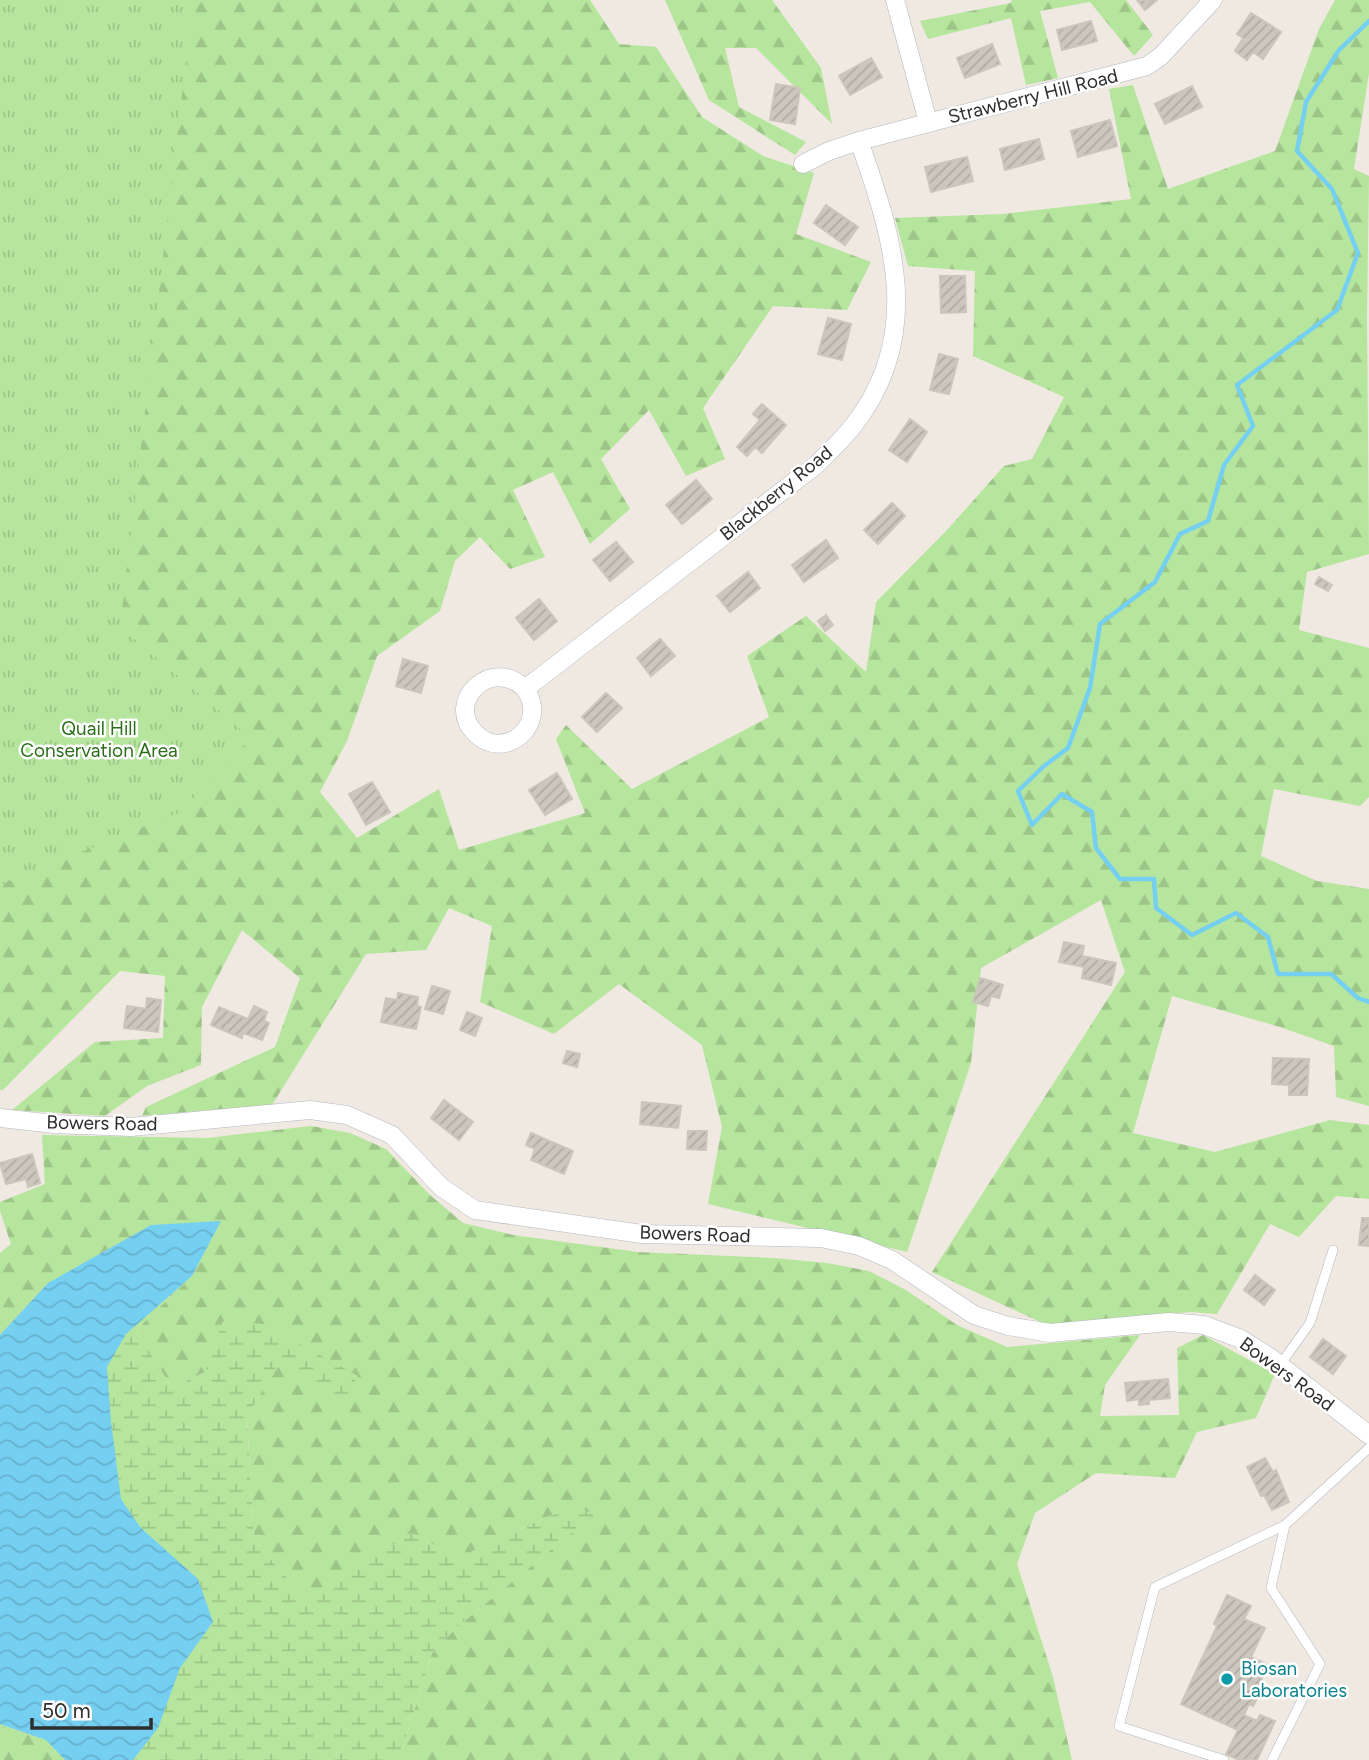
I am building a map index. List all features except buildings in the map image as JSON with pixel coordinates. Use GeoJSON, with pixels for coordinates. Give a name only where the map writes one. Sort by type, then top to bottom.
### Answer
{"type":"FeatureCollection","features":[{"type":"Feature","properties":{"kind":"street"},"geometry":{"type":"LineString","coordinates":[[895,0],[928,122]]}},
{"type":"Feature","properties":{"kind":"street","name":"Strawberry Hill Road"},"geometry":{"type":"LineString","coordinates":[[803,164],[829,151],[859,141],[1147,66],[1161,56],[1213,0]]}},
{"type":"Feature","properties":{"kind":"street","name":"Blackberry Road"},"geometry":{"type":"LineString","coordinates":[[525,689],[816,465],[843,438],[865,409],[888,360],[897,321],[898,299],[892,249],[859,141]]}},
{"type":"Feature","properties":{"kind":"street","name":"Bowers Road"},"geometry":{"type":"LineString","coordinates":[[0,1118],[131,1128],[310,1110],[347,1115],[392,1135],[441,1187],[475,1210],[642,1234],[821,1238],[859,1246],[892,1260],[974,1315],[1008,1326],[1050,1333],[1169,1322],[1204,1325],[1241,1339],[1369,1435]]}},
{"type":"Feature","properties":{"kind":"lane"},"geometry":{"type":"LineString","coordinates":[[1280,1366],[1310,1323],[1333,1250]]}},
{"type":"Feature","properties":{"kind":"lane"},"geometry":{"type":"LineString","coordinates":[[1224,1760],[1119,1726],[1155,1587],[1285,1525],[1369,1448]]}},
{"type":"Feature","properties":{"kind":"lane"},"geometry":{"type":"LineString","coordinates":[[1272,1760],[1320,1664],[1271,1588],[1285,1525]]}},
{"type":"Feature","properties":{"kind":"green space","name":"Quail Hill Conservation Area"},"geometry":{"type":"Polygon","coordinates":[[[0,0],[193,0],[120,627],[251,738],[180,812],[0,885],[0,0]]]}},
{"type":"Feature","properties":{"kind":"green space"},"geometry":{"type":"Polygon","coordinates":[[[82,0],[590,0],[619,44],[656,47],[702,117],[763,156],[814,173],[796,234],[871,262],[847,310],[773,306],[703,408],[725,459],[686,476],[649,410],[601,459],[630,509],[590,544],[553,472],[513,490],[545,557],[510,569],[480,537],[455,561],[440,611],[377,656],[347,741],[320,792],[357,838],[439,789],[459,850],[585,813],[556,739],[566,725],[632,789],[769,717],[747,656],[806,616],[866,672],[876,602],[947,530],[1004,466],[1032,459],[1064,397],[973,356],[975,271],[908,266],[895,218],[1003,214],[1131,199],[1109,89],[1133,85],[1168,189],[1275,151],[1319,29],[1335,0],[1369,0],[1369,73],[1354,169],[1369,176],[1369,554],[1307,572],[1299,630],[1369,648],[1369,797],[1360,806],[1274,789],[1261,856],[1317,881],[1369,889],[1369,1106],[1336,1097],[1334,1046],[1280,1027],[1172,996],[1133,1133],[1215,1152],[1330,1120],[1369,1125],[1369,1199],[1336,1196],[1299,1237],[1270,1224],[1217,1314],[1190,1312],[1047,1325],[932,1272],[1125,972],[1101,900],[981,968],[971,1063],[907,1252],[708,1204],[722,1127],[702,1045],[619,984],[554,1034],[480,1002],[492,926],[449,908],[426,950],[366,954],[272,1105],[142,1116],[146,1107],[275,1047],[300,978],[242,930],[202,1007],[201,1065],[147,1086],[105,1116],[12,1110],[95,1042],[163,1038],[165,976],[120,971],[3,1090],[0,1090],[0,12],[82,0]]]}},
{"type":"Feature","properties":{"kind":"green space"},"geometry":{"type":"Polygon","coordinates":[[[665,0],[772,0],[821,68],[832,124],[756,48],[725,48],[739,107],[806,142],[795,155],[709,100],[665,0]]]}},
{"type":"Feature","properties":{"kind":"green space"},"geometry":{"type":"Polygon","coordinates":[[[1012,0],[1126,0],[1153,35],[1134,56],[1090,2],[1040,11],[1058,78],[1026,85],[1011,18],[928,39],[920,21],[1011,3],[1012,0]]]}},
{"type":"Feature","properties":{"kind":"green space"},"geometry":{"type":"Polygon","coordinates":[[[311,1126],[350,1133],[386,1149],[430,1195],[463,1223],[513,1235],[638,1252],[774,1258],[827,1263],[869,1271],[906,1290],[957,1325],[1007,1347],[1140,1335],[1105,1385],[1100,1416],[1179,1415],[1177,1348],[1203,1335],[1275,1374],[1256,1418],[1197,1432],[1175,1478],[1096,1473],[1035,1513],[1017,1564],[1053,1677],[1072,1760],[399,1760],[432,1653],[457,1627],[594,1514],[571,1506],[458,1558],[411,1533],[308,1602],[254,1540],[247,1417],[278,1363],[343,1403],[264,1324],[205,1372],[172,1388],[136,1330],[192,1276],[220,1222],[150,1226],[48,1283],[0,1335],[0,1253],[11,1244],[0,1211],[0,1202],[45,1184],[42,1135],[207,1138],[311,1126]]]}},
{"type":"Feature","properties":{"kind":"green space"},"geometry":{"type":"Polygon","coordinates":[[[221,1221],[192,1276],[136,1330],[172,1388],[205,1372],[223,1321],[264,1324],[358,1376],[343,1403],[278,1364],[247,1417],[254,1540],[307,1601],[411,1533],[458,1558],[571,1506],[595,1514],[457,1627],[432,1653],[399,1760],[65,1760],[46,1740],[0,1725],[0,1335],[48,1283],[151,1225],[221,1221]]]}},
{"type":"Feature","properties":{"kind":"green space"},"geometry":{"type":"Polygon","coordinates":[[[0,1725],[46,1740],[65,1760],[0,1760],[0,1725]]]}},
{"type":"Feature","properties":{"kind":"water"},"geometry":{"type":"Polygon","coordinates":[[[221,1221],[192,1276],[126,1334],[107,1367],[121,1499],[140,1527],[198,1579],[213,1622],[180,1668],[158,1728],[133,1760],[65,1760],[46,1740],[0,1724],[0,1335],[48,1283],[151,1225],[221,1221]]]}},
{"type":"Feature","properties":{"kind":"waterway"},"geometry":{"type":"LineString","coordinates":[[1369,21],[1339,50],[1306,102],[1297,151],[1332,189],[1358,253],[1337,310],[1237,385],[1253,426],[1224,465],[1208,521],[1180,534],[1155,582],[1100,624],[1090,688],[1068,748],[1018,791],[1032,825],[1062,794],[1092,812],[1096,848],[1120,879],[1154,879],[1156,908],[1192,935],[1236,913],[1268,937],[1278,974],[1331,974],[1358,998],[1369,1002]]}},
{"type":"Feature","properties":{"kind":"place","name":"Biosan Laboratories"},"geometry":{"type":"Point","coordinates":[1227,1679]}}]}
